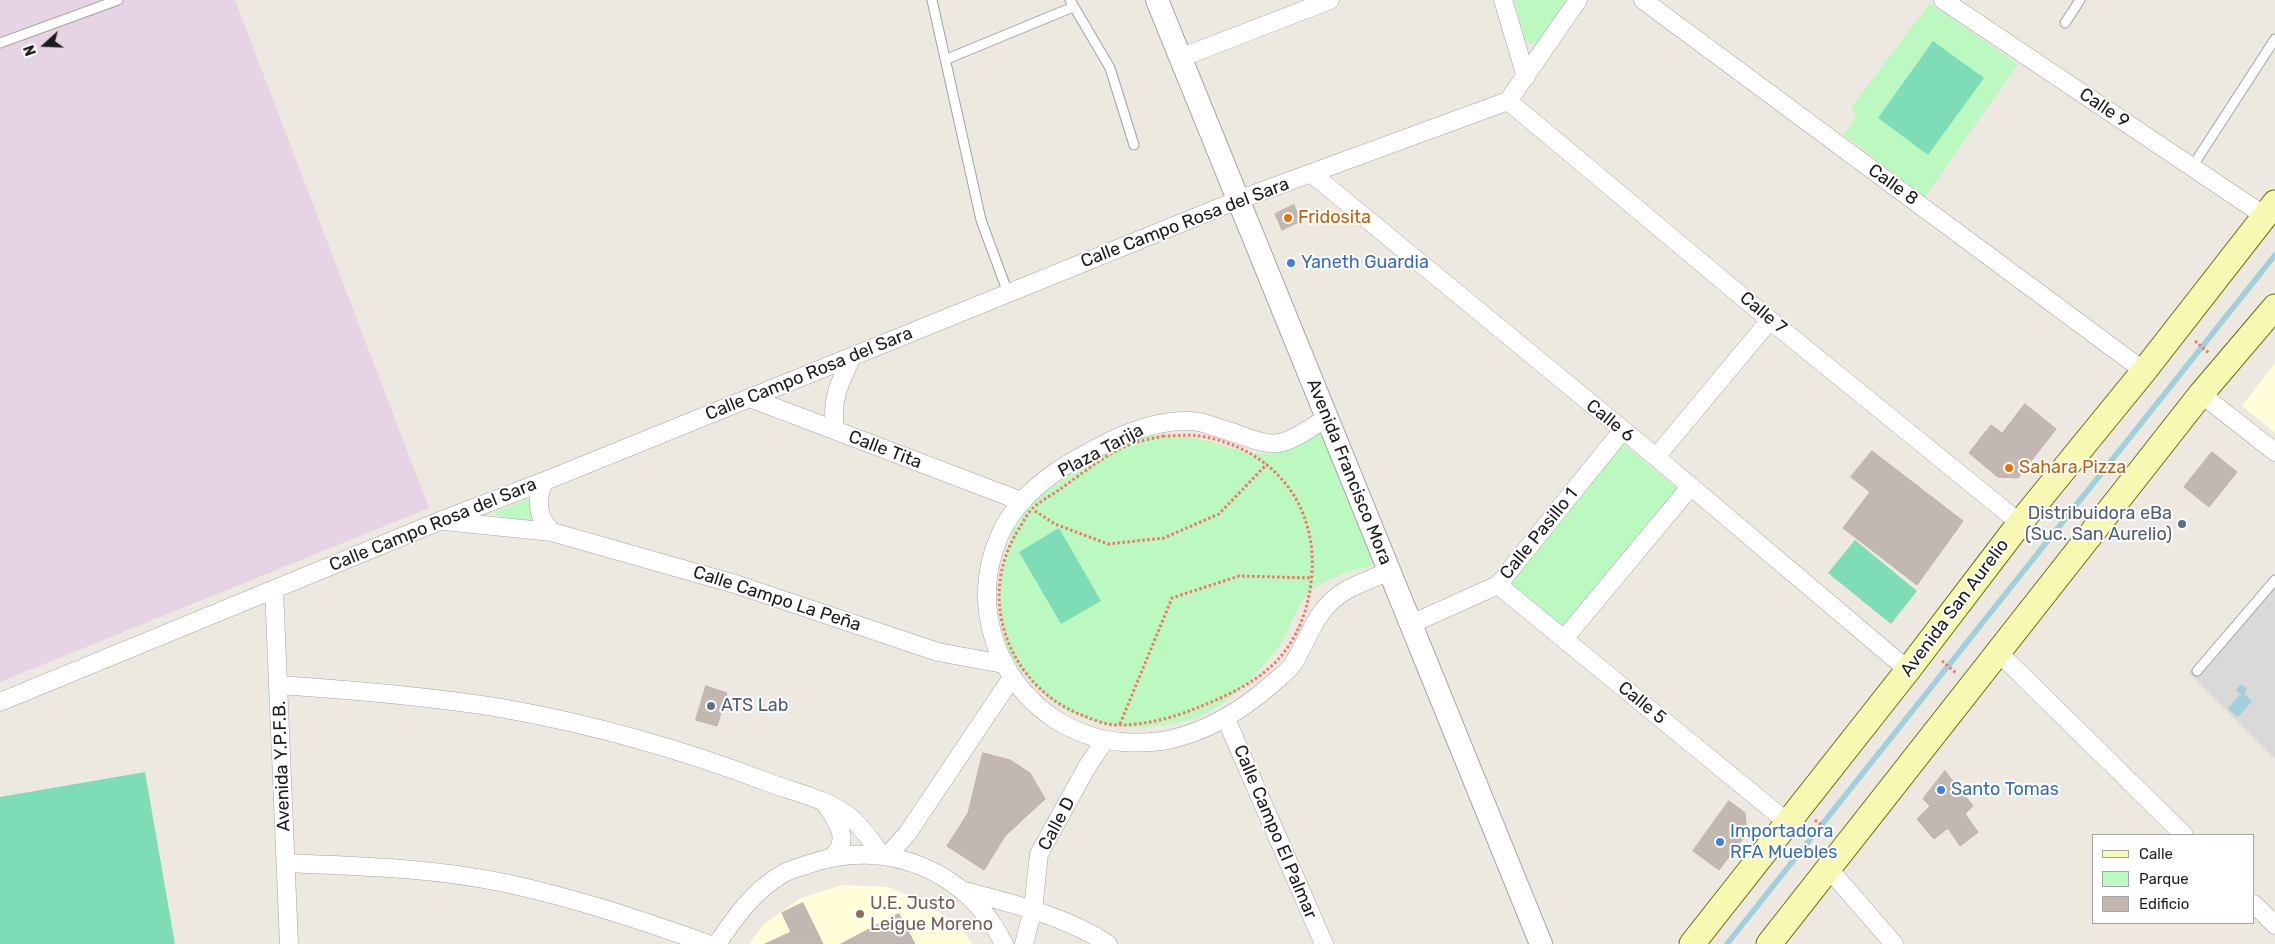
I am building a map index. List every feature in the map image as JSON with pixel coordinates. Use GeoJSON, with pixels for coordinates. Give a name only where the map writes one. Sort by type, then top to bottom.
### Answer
{"type":"FeatureCollection","features":[{"type":"Feature","properties":{"kind":"main road","name":"Avenida San Aurelio"},"geometry":{"type":"LineString","coordinates":[[1692,944],[1798,818],[2020,523],[2144,371],[2270,210]]}},
{"type":"Feature","properties":{"kind":"main road"},"geometry":{"type":"LineString","coordinates":[[1770,944],[2201,394],[2275,308]]}},
{"type":"Feature","properties":{"kind":"street","name":"Avenida Francisco Mora"},"geometry":{"type":"LineString","coordinates":[[1157,0],[1541,944]]}},
{"type":"Feature","properties":{"kind":"street"},"geometry":{"type":"LineString","coordinates":[[1180,58],[1330,0]]}},
{"type":"Feature","properties":{"kind":"street"},"geometry":{"type":"LineString","coordinates":[[1503,0],[1526,77]]}},
{"type":"Feature","properties":{"kind":"street"},"geometry":{"type":"LineString","coordinates":[[1508,101],[1578,0]]}},
{"type":"Feature","properties":{"kind":"street","name":"Calle 8"},"geometry":{"type":"LineString","coordinates":[[1643,0],[2144,371]]}},
{"type":"Feature","properties":{"kind":"street","name":"Calle 9"},"geometry":{"type":"LineString","coordinates":[[1943,0],[2192,167],[2270,210]]}},
{"type":"Feature","properties":{"kind":"street","name":"Calle Campo Rosa del Sara"},"geometry":{"type":"LineString","coordinates":[[0,702],[440,521],[545,481],[1238,200],[1508,101]]}},
{"type":"Feature","properties":{"kind":"street","name":"Calle 7"},"geometry":{"type":"LineString","coordinates":[[1508,101],[1770,320],[2020,523]]}},
{"type":"Feature","properties":{"kind":"street","name":"Calle 6"},"geometry":{"type":"LineString","coordinates":[[1311,173],[1691,486],[1908,670]]}},
{"type":"Feature","properties":{"kind":"street"},"geometry":{"type":"LineString","coordinates":[[1656,457],[1770,320]]}},
{"type":"Feature","properties":{"kind":"street"},"geometry":{"type":"LineString","coordinates":[[835,430],[832,409],[837,387],[852,357]]}},
{"type":"Feature","properties":{"kind":"street"},"geometry":{"type":"LineString","coordinates":[[2201,394],[2275,452]]}},
{"type":"Feature","properties":{"kind":"street","name":"Calle Tita"},"geometry":{"type":"LineString","coordinates":[[750,398],[1026,505]]}},
{"type":"Feature","properties":{"kind":"street","name":"Plaza Tarija"},"geometry":{"type":"LineString","coordinates":[[1326,418],[1285,441],[1270,444],[1195,421],[1173,421],[1141,426],[1065,466],[1026,505],[999,536],[988,577],[988,620],[1007,672],[1034,704],[1072,730],[1105,740],[1137,743],[1171,740],[1226,719],[1255,699],[1292,667],[1319,614],[1340,594],[1389,572]]}},
{"type":"Feature","properties":{"kind":"street","name":"Calle Pasillo 1"},"geometry":{"type":"LineString","coordinates":[[1411,624],[1498,586],[1622,431]]}},
{"type":"Feature","properties":{"kind":"street"},"geometry":{"type":"LineString","coordinates":[[545,481],[540,489],[538,508],[545,525],[552,532]]}},
{"type":"Feature","properties":{"kind":"street"},"geometry":{"type":"LineString","coordinates":[[1564,639],[1691,486]]}},
{"type":"Feature","properties":{"kind":"street","name":"Calle Campo La Peña"},"geometry":{"type":"LineString","coordinates":[[440,521],[552,532],[735,584],[938,652],[1007,672]]}},
{"type":"Feature","properties":{"kind":"street","name":"Calle 5"},"geometry":{"type":"LineString","coordinates":[[1498,586],[1564,639],[1798,818]]}},
{"type":"Feature","properties":{"kind":"street","name":"Avenida Y.P.F.B."},"geometry":{"type":"LineString","coordinates":[[274,589],[289,944]]}},
{"type":"Feature","properties":{"kind":"street"},"geometry":{"type":"LineString","coordinates":[[1999,653],[2183,834]]}},
{"type":"Feature","properties":{"kind":"street"},"geometry":{"type":"LineString","coordinates":[[884,856],[907,834],[1007,672]]}},
{"type":"Feature","properties":{"kind":"street"},"geometry":{"type":"LineString","coordinates":[[278,685],[389,693],[501,708],[602,730],[720,764],[826,804],[849,816],[884,856]]}},
{"type":"Feature","properties":{"kind":"street","name":"Calle Campo El Palmar"},"geometry":{"type":"LineString","coordinates":[[1226,719],[1324,944]]}},
{"type":"Feature","properties":{"kind":"street","name":"Calle D"},"geometry":{"type":"LineString","coordinates":[[1024,944],[1034,910],[1039,854],[1087,767],[1105,740]]}},
{"type":"Feature","properties":{"kind":"street"},"geometry":{"type":"LineString","coordinates":[[826,804],[842,833],[840,848],[833,856]]}},
{"type":"Feature","properties":{"kind":"street"},"geometry":{"type":"LineString","coordinates":[[717,944],[745,904],[785,873],[833,856],[857,854],[884,856],[928,868],[964,891],[994,924],[1004,944]]}},
{"type":"Feature","properties":{"kind":"street"},"geometry":{"type":"LineString","coordinates":[[286,862],[394,867],[504,883],[611,910],[708,944]]}},
{"type":"Feature","properties":{"kind":"street"},"geometry":{"type":"LineString","coordinates":[[1828,868],[1894,944]]}},
{"type":"Feature","properties":{"kind":"street"},"geometry":{"type":"LineString","coordinates":[[964,891],[1034,910],[1087,930],[1108,944]]}},
{"type":"Feature","properties":{"kind":"street"},"geometry":{"type":"LineString","coordinates":[[2255,905],[2275,925]]}},
{"type":"Feature","properties":{"kind":"lane"},"geometry":{"type":"LineString","coordinates":[[0,43],[118,0]]}},
{"type":"Feature","properties":{"kind":"lane"},"geometry":{"type":"LineString","coordinates":[[932,0],[947,59],[981,220],[1008,293]]}},
{"type":"Feature","properties":{"kind":"lane"},"geometry":{"type":"LineString","coordinates":[[2065,22],[2080,0]]}},
{"type":"Feature","properties":{"kind":"lane"},"geometry":{"type":"LineString","coordinates":[[947,59],[1072,4],[1110,68],[1134,145]]}},
{"type":"Feature","properties":{"kind":"lane"},"geometry":{"type":"LineString","coordinates":[[2192,167],[2275,40]]}},
{"type":"Feature","properties":{"kind":"lane"},"geometry":{"type":"LineString","coordinates":[[2197,671],[2275,580]]}},
{"type":"Feature","properties":{"kind":"path"},"geometry":{"type":"LineString","coordinates":[[2191,339],[2214,357]]}},
{"type":"Feature","properties":{"kind":"path"},"geometry":{"type":"LineString","coordinates":[[1163,436],[1199,436],[1235,446],[1267,464],[1285,482],[1303,511],[1309,527],[1313,552],[1308,606],[1297,633],[1281,656],[1260,676],[1220,699],[1178,716],[1120,726],[1096,721],[1061,706],[1032,683],[1011,652],[1000,616],[1000,579],[1010,543],[1026,505],[1127,446],[1163,436]]}},
{"type":"Feature","properties":{"kind":"path"},"geometry":{"type":"LineString","coordinates":[[1026,505],[1055,524],[1108,544],[1164,538],[1219,514],[1267,464]]}},
{"type":"Feature","properties":{"kind":"path"},"geometry":{"type":"LineString","coordinates":[[1105,740],[1120,726],[1172,598],[1239,576],[1312,578]]}},
{"type":"Feature","properties":{"kind":"path"},"geometry":{"type":"LineString","coordinates":[[1939,659],[1962,678]]}},
{"type":"Feature","properties":{"kind":"path"},"geometry":{"type":"LineString","coordinates":[[1798,818],[1835,837]]}},
{"type":"Feature","properties":{"kind":"shaded area"},"geometry":{"type":"Polygon","coordinates":[[[0,0],[235,0],[429,508],[0,682],[0,0]]]}},
{"type":"Feature","properties":{"kind":"shaded area"},"geometry":{"type":"Polygon","coordinates":[[[2275,363],[2275,433],[2242,406],[2275,363]]]}},
{"type":"Feature","properties":{"kind":"shaded area"},"geometry":{"type":"Polygon","coordinates":[[[2275,573],[2275,759],[2189,673],[2275,573]]]}},
{"type":"Feature","properties":{"kind":"shaded area","name":"U.E. Justo Leigue Moreno"},"geometry":{"type":"Polygon","coordinates":[[[842,885],[887,887],[930,904],[964,933],[972,944],[749,944],[763,925],[799,899],[842,885]]]}},
{"type":"Feature","properties":{"kind":"green space"},"geometry":{"type":"Polygon","coordinates":[[[1514,0],[1568,0],[1540,43],[1530,44],[1525,40],[1514,0]]]}},
{"type":"Feature","properties":{"kind":"green space"},"geometry":{"type":"Polygon","coordinates":[[[1930,3],[2018,64],[1925,197],[1844,135],[1857,114],[1850,109],[1930,3]]]}},
{"type":"Feature","properties":{"kind":"green space"},"geometry":{"type":"Polygon","coordinates":[[[1933,41],[1984,78],[1928,155],[1878,118],[1933,41]]]}},
{"type":"Feature","properties":{"kind":"green space"},"geometry":{"type":"Polygon","coordinates":[[[1317,426],[1376,564],[1339,575],[1313,589],[1303,600],[1283,640],[1266,663],[1243,687],[1217,707],[1192,719],[1147,727],[1124,727],[1081,717],[1061,707],[1042,693],[1026,676],[1007,649],[1001,614],[1001,579],[1005,556],[1012,534],[1024,514],[1040,497],[1063,480],[1109,452],[1151,435],[1196,438],[1247,452],[1263,454],[1279,451],[1297,443],[1317,426]]]}},
{"type":"Feature","properties":{"kind":"green space"},"geometry":{"type":"Polygon","coordinates":[[[1622,443],[1678,489],[1563,627],[1509,582],[1622,443]]]}},
{"type":"Feature","properties":{"kind":"green space"},"geometry":{"type":"Polygon","coordinates":[[[533,497],[535,521],[497,516],[495,512],[533,497]]]}},
{"type":"Feature","properties":{"kind":"green space"},"geometry":{"type":"Polygon","coordinates":[[[1059,528],[1101,601],[1061,624],[1019,552],[1059,528]]]}},
{"type":"Feature","properties":{"kind":"green space"},"geometry":{"type":"Polygon","coordinates":[[[1855,540],[1917,591],[1891,624],[1828,573],[1855,540]]]}},
{"type":"Feature","properties":{"kind":"green space"},"geometry":{"type":"Polygon","coordinates":[[[145,772],[175,944],[0,944],[0,797],[145,772]]]}},
{"type":"Feature","properties":{"kind":"water"},"geometry":{"type":"Polygon","coordinates":[[[2241,684],[2247,689],[2244,694],[2252,701],[2238,717],[2228,709],[2239,695],[2242,696],[2236,690],[2241,684]]]}},
{"type":"Feature","properties":{"kind":"building","name":"Fridosita"},"geometry":{"type":"Polygon","coordinates":[[[1294,205],[1301,221],[1282,230],[1275,214],[1294,205]]]}},
{"type":"Feature","properties":{"kind":"building"},"geometry":{"type":"Polygon","coordinates":[[[2025,404],[2056,429],[2018,478],[1998,477],[1969,453],[1991,425],[2002,433],[2025,404]]]}},
{"type":"Feature","properties":{"kind":"building"},"geometry":{"type":"Polygon","coordinates":[[[1872,451],[1963,521],[1917,585],[1843,528],[1870,492],[1851,477],[1872,451]]]}},
{"type":"Feature","properties":{"kind":"building"},"geometry":{"type":"Polygon","coordinates":[[[2212,452],[2237,472],[2209,507],[2184,487],[2212,452]]]}},
{"type":"Feature","properties":{"kind":"building","name":"ATS Lab"},"geometry":{"type":"Polygon","coordinates":[[[706,686],[727,693],[717,726],[696,720],[706,686]]]}},
{"type":"Feature","properties":{"kind":"building"},"geometry":{"type":"Polygon","coordinates":[[[983,753],[1010,760],[1030,773],[1045,799],[1005,836],[984,870],[947,846],[968,813],[983,753]]]}},
{"type":"Feature","properties":{"kind":"building"},"geometry":{"type":"Polygon","coordinates":[[[1945,771],[1973,806],[1965,814],[1978,832],[1960,846],[1948,828],[1934,839],[1917,819],[1930,806],[1923,799],[1945,771]]]}},
{"type":"Feature","properties":{"kind":"building","name":"Importadora RFA Muebles"},"geometry":{"type":"Polygon","coordinates":[[[1729,801],[1745,813],[1747,833],[1719,870],[1693,851],[1729,801]]]}},
{"type":"Feature","properties":{"kind":"building"},"geometry":{"type":"Polygon","coordinates":[[[803,903],[823,944],[765,944],[791,932],[782,913],[803,903]]]}},
{"type":"Feature","properties":{"kind":"building"},"geometry":{"type":"Polygon","coordinates":[[[899,914],[915,944],[841,944],[899,914]]]}},
{"type":"Feature","properties":{"kind":"waterway"},"geometry":{"type":"LineString","coordinates":[[1727,944],[2275,255]]}},
{"type":"Feature","properties":{"kind":"place","name":"Fridosita"},"geometry":{"type":"Point","coordinates":[1288,218]}},
{"type":"Feature","properties":{"kind":"place","name":"Yaneth Guardia"},"geometry":{"type":"Point","coordinates":[1291,263]}},
{"type":"Feature","properties":{"kind":"place","name":"Sahara Pizza"},"geometry":{"type":"Point","coordinates":[2009,468]}},
{"type":"Feature","properties":{"kind":"place","name":"Distribuidora eBa (Suc. San Aurelio)"},"geometry":{"type":"Point","coordinates":[2182,524]}},
{"type":"Feature","properties":{"kind":"place","name":"ATS Lab"},"geometry":{"type":"Point","coordinates":[711,706]}},
{"type":"Feature","properties":{"kind":"place","name":"Santo Tomas"},"geometry":{"type":"Point","coordinates":[1941,790]}},
{"type":"Feature","properties":{"kind":"place","name":"Importadora RFA Muebles"},"geometry":{"type":"Point","coordinates":[1720,842]}},
{"type":"Feature","properties":{"kind":"place","name":"U.E. Justo Leigue Moreno"},"geometry":{"type":"Point","coordinates":[860,914]}}]}
